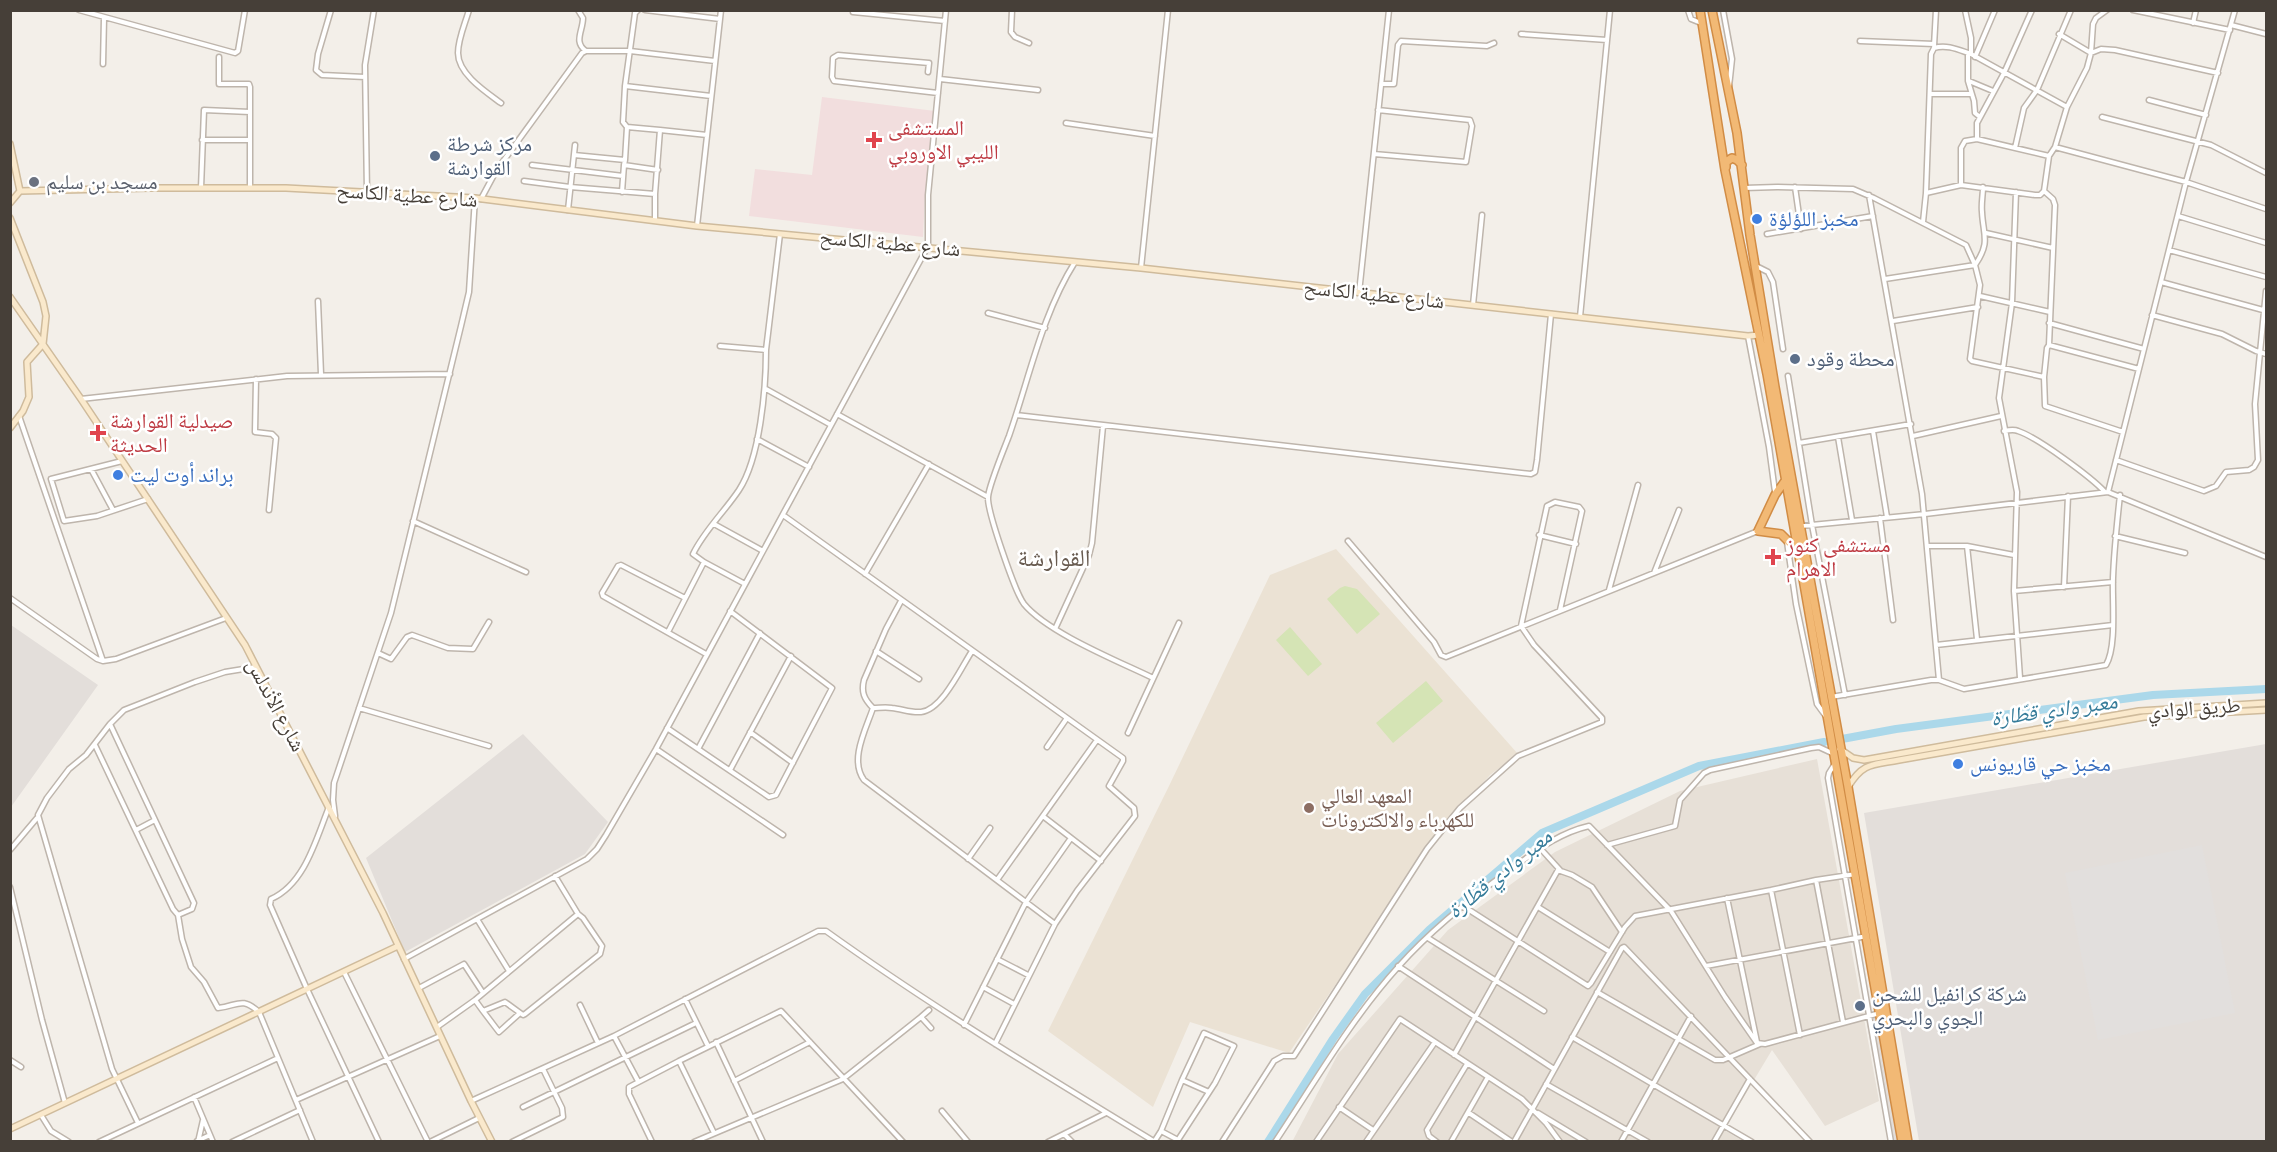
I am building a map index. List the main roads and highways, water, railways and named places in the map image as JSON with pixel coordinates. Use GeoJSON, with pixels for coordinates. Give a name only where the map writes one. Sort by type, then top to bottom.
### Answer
{"type":"FeatureCollection","features":[{"type":"Feature","properties":{"kind":"highway"},"geometry":{"type":"LineString","coordinates":[[1700,10],[1725,170],[1759,334],[1829,722],[1848,787],[1908,1142]]}},
{"type":"Feature","properties":{"kind":"highway"},"geometry":{"type":"LineString","coordinates":[[1712,10],[1737,133],[1756,265],[1831,697],[1840,791],[1902,1142]]}},
{"type":"Feature","properties":{"kind":"highway"},"geometry":{"type":"LineString","coordinates":[[1720,136],[1722,140],[1730,143],[1734,141],[1737,133]]}},
{"type":"Feature","properties":{"kind":"highway"},"geometry":{"type":"LineString","coordinates":[[1725,170],[1726,162],[1732,158],[1742,165]]}},
{"type":"Feature","properties":{"kind":"highway"},"geometry":{"type":"LineString","coordinates":[[1785,481],[1775,495],[1758,531],[1774,533],[1787,538],[1798,551]]}},
{"type":"Feature","properties":{"kind":"waterway","name":"معبر وادي قطّارة"},"geometry":{"type":"LineString","coordinates":[[1842,739],[1896,729],[2153,695],[2266,689]]}},
{"type":"Feature","properties":{"kind":"waterway","name":"معبر وادي قطّارة"},"geometry":{"type":"LineString","coordinates":[[1268,1142],[1333,1039],[1365,994],[1429,930],[1542,833],[1699,766],[1824,742]]}},
{"type":"Feature","properties":{"kind":"place","name":"المستشفی الليبي الاوروبي"},"geometry":{"type":"Point","coordinates":[874,140]}},
{"type":"Feature","properties":{"kind":"place","name":"مركز شرطة القوارشة"},"geometry":{"type":"Point","coordinates":[435,156]}},
{"type":"Feature","properties":{"kind":"place","name":"مسجد بن سليم"},"geometry":{"type":"Point","coordinates":[34,182]}},
{"type":"Feature","properties":{"kind":"place","name":"مخبز اللؤلؤة"},"geometry":{"type":"Point","coordinates":[1757,219]}},
{"type":"Feature","properties":{"kind":"place","name":"محطة وقود"},"geometry":{"type":"Point","coordinates":[1795,359]}},
{"type":"Feature","properties":{"kind":"place","name":"صيدلية القوارشة الحديثة"},"geometry":{"type":"Point","coordinates":[98,433]}},
{"type":"Feature","properties":{"kind":"place","name":"براند أوت ليت"},"geometry":{"type":"Point","coordinates":[118,475]}},
{"type":"Feature","properties":{"kind":"place","name":"مستشفى كنوز الاهرام"},"geometry":{"type":"Point","coordinates":[1773,557]}},
{"type":"Feature","properties":{"kind":"place","name":"مخبز حي قاريونس"},"geometry":{"type":"Point","coordinates":[1958,764]}},
{"type":"Feature","properties":{"kind":"place","name":"المعهد العالي للكهرباء والالكترونات"},"geometry":{"type":"Point","coordinates":[1309,808]}},
{"type":"Feature","properties":{"kind":"place","name":"شركة كرانفيل للشحن الجوي والبحري"},"geometry":{"type":"Point","coordinates":[1860,1006]}},
{"type":"Feature","properties":{"kind":"district","name":"القوارشة"},"geometry":{"type":"Point","coordinates":[1054,558]}}]}
